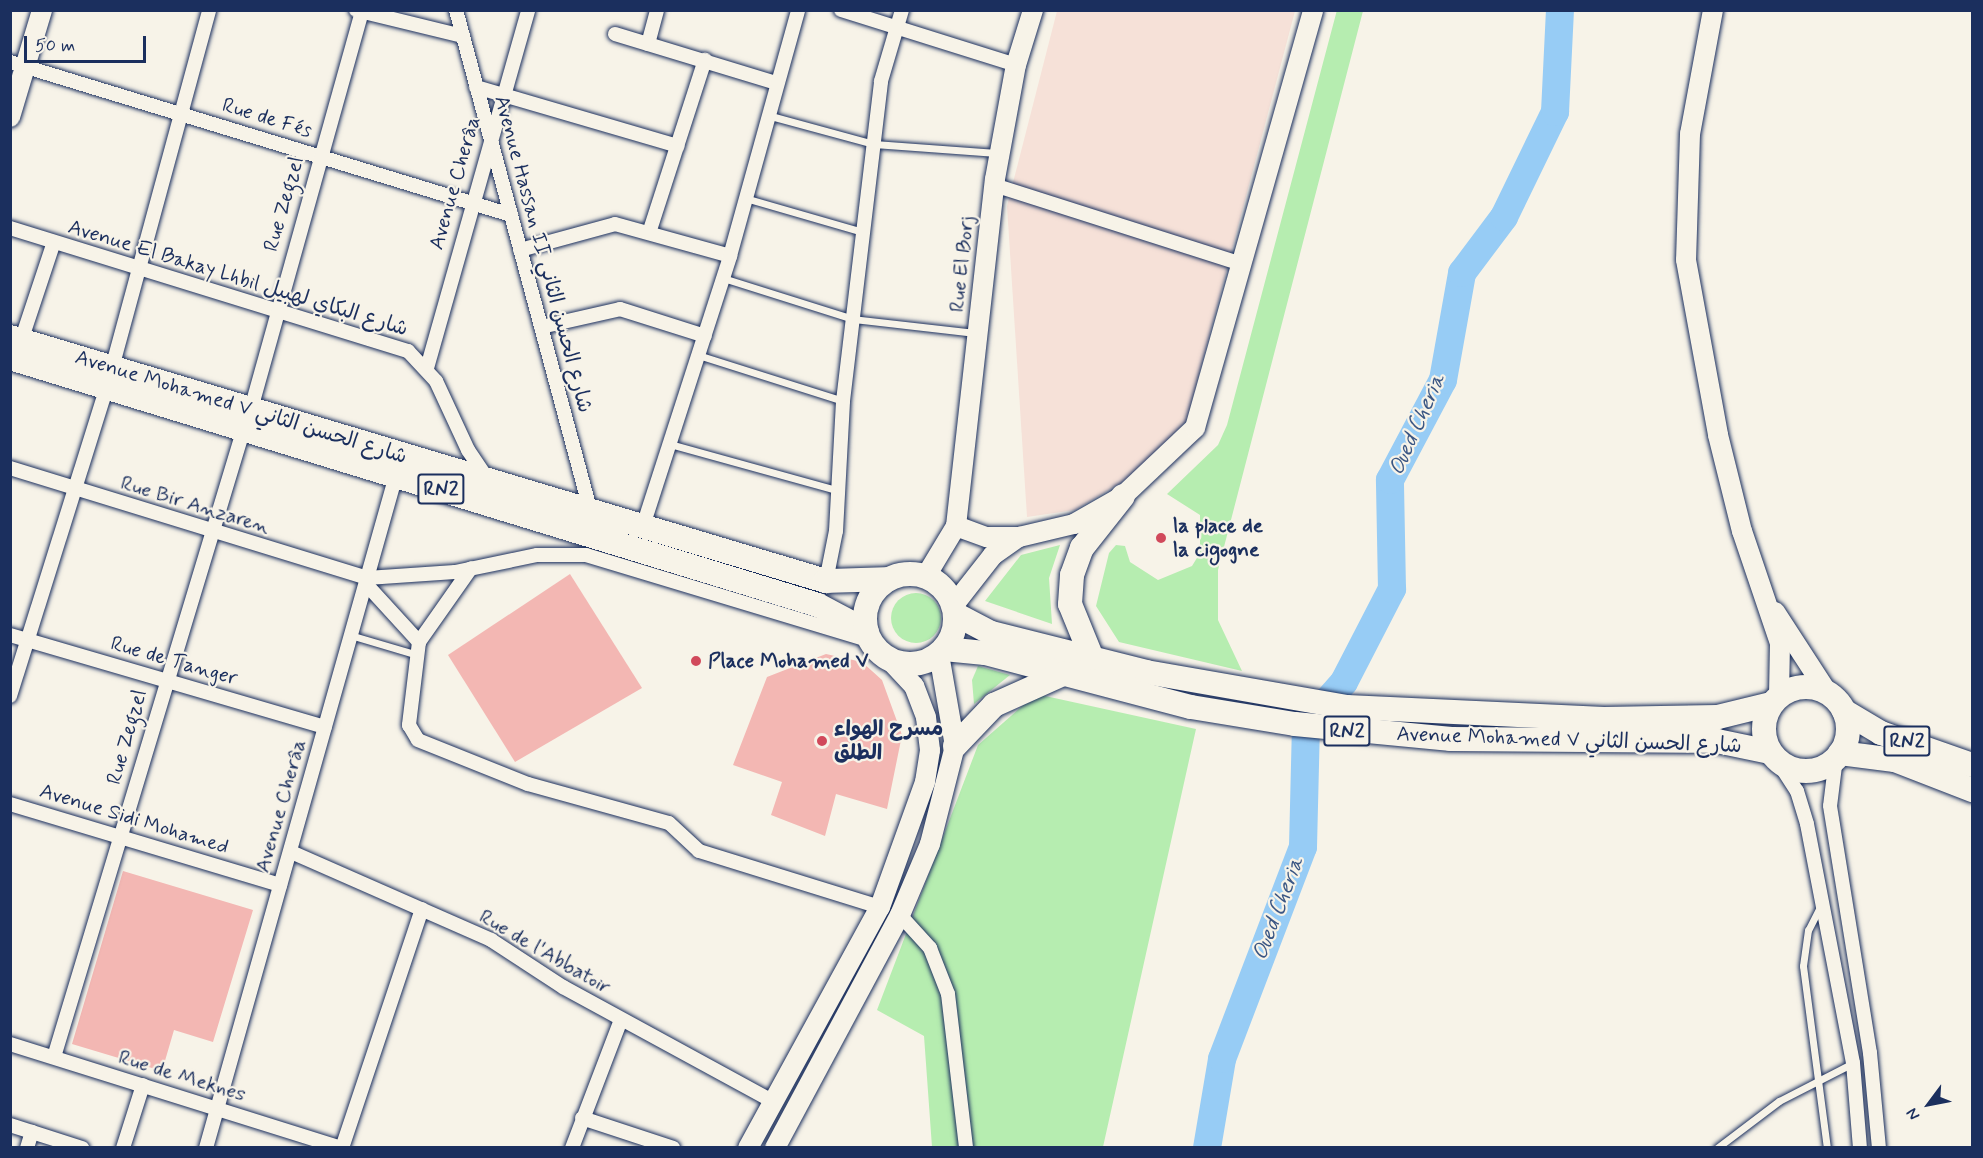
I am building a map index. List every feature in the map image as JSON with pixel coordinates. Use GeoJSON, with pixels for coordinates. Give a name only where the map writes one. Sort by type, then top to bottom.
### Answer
{"type":"FeatureCollection","features":[{"type":"Feature","properties":{"kind":"highway","name":"Avenue Mohamed V شارع الحسن الثاني"},"geometry":{"type":"LineString","coordinates":[[14,345],[247,419],[491,481],[826,581],[888,579]]}},
{"type":"Feature","properties":{"kind":"highway","name":"Avenue Mohamed V شارع الحسن الثاني"},"geometry":{"type":"LineString","coordinates":[[247,419],[396,475],[818,605],[869,635]]}},
{"type":"Feature","properties":{"kind":"highway"},"geometry":{"type":"LineString","coordinates":[[1092,658],[1070,604],[1072,575],[1082,549],[1123,496]]}},
{"type":"Feature","properties":{"kind":"highway","name":"RN2"},"geometry":{"type":"LineString","coordinates":[[888,579],[926,576],[946,591],[954,610]]}},
{"type":"Feature","properties":{"kind":"highway"},"geometry":{"type":"LineString","coordinates":[[869,635],[871,596],[888,579]]}},
{"type":"Feature","properties":{"kind":"highway","name":"Avenue Mohamed V شارع الحسن الثاني"},"geometry":{"type":"LineString","coordinates":[[954,610],[991,633],[1197,683],[1502,729],[1717,741],[1774,757]]}},
{"type":"Feature","properties":{"kind":"highway"},"geometry":{"type":"LineString","coordinates":[[941,651],[954,610]]}},
{"type":"Feature","properties":{"kind":"highway","name":"RN2"},"geometry":{"type":"LineString","coordinates":[[869,635],[888,658],[909,664],[941,651]]}},
{"type":"Feature","properties":{"kind":"highway","name":"Avenue Mohamed V شارع الحسن الثاني"},"geometry":{"type":"LineString","coordinates":[[941,651],[985,653],[1191,706],[1347,730],[1502,729],[1718,717],[1775,700]]}},
{"type":"Feature","properties":{"kind":"highway"},"geometry":{"type":"LineString","coordinates":[[955,746],[994,705],[1063,674]]}},
{"type":"Feature","properties":{"kind":"highway","name":"RN2"},"geometry":{"type":"LineString","coordinates":[[1775,700],[1803,686],[1827,692],[1844,711],[1881,733],[1972,765]]}},
{"type":"Feature","properties":{"kind":"highway"},"geometry":{"type":"LineString","coordinates":[[1774,757],[1763,728],[1775,700]]}},
{"type":"Feature","properties":{"kind":"highway"},"geometry":{"type":"LineString","coordinates":[[1838,756],[1848,732],[1844,711]]}},
{"type":"Feature","properties":{"kind":"highway","name":"RN2"},"geometry":{"type":"LineString","coordinates":[[1774,757],[1814,770],[1838,756],[1895,760],[1972,790]]}},
{"type":"Feature","properties":{"kind":"main road"},"geometry":{"type":"LineString","coordinates":[[10,117],[18,64],[42,10]]}},
{"type":"Feature","properties":{"kind":"main road","name":"Rue El Borj"},"geometry":{"type":"LineString","coordinates":[[956,526],[994,185],[1016,65],[1033,10]]}},
{"type":"Feature","properties":{"kind":"main road"},"geometry":{"type":"LineString","coordinates":[[926,576],[956,526],[987,537],[1018,537],[1074,524],[1123,496],[1195,428],[1244,265],[1313,10]]}},
{"type":"Feature","properties":{"kind":"main road"},"geometry":{"type":"LineString","coordinates":[[1713,10],[1690,134],[1686,260],[1718,435],[1742,531],[1768,603],[1782,657],[1775,700]]}},
{"type":"Feature","properties":{"kind":"main road"},"geometry":{"type":"LineString","coordinates":[[954,610],[993,555],[1018,537]]}},
{"type":"Feature","properties":{"kind":"main road"},"geometry":{"type":"LineString","coordinates":[[1768,603],[1827,692]]}},
{"type":"Feature","properties":{"kind":"main road"},"geometry":{"type":"LineString","coordinates":[[775,1148],[900,915],[937,821],[955,746],[941,651]]}},
{"type":"Feature","properties":{"kind":"main road"},"geometry":{"type":"LineString","coordinates":[[748,1148],[880,907],[916,814],[930,750],[921,701],[888,658]]}},
{"type":"Feature","properties":{"kind":"street"},"geometry":{"type":"LineString","coordinates":[[10,696],[109,377],[209,10]]}},
{"type":"Feature","properties":{"kind":"street","name":"Avenue Hassan II شارع الحسن الثاني"},"geometry":{"type":"LineString","coordinates":[[456,10],[590,509]]}},
{"type":"Feature","properties":{"kind":"street","name":"Avenue Cherâa"},"geometry":{"type":"LineString","coordinates":[[427,368],[489,135],[528,10]]}},
{"type":"Feature","properties":{"kind":"street"},"geometry":{"type":"LineString","coordinates":[[648,44],[657,10]]}},
{"type":"Feature","properties":{"kind":"street"},"geometry":{"type":"LineString","coordinates":[[643,526],[730,256],[767,115],[798,10]]}},
{"type":"Feature","properties":{"kind":"street"},"geometry":{"type":"LineString","coordinates":[[841,10],[1016,65]]}},
{"type":"Feature","properties":{"kind":"street"},"geometry":{"type":"LineString","coordinates":[[826,581],[839,491],[843,401],[874,144],[895,28],[902,10]]}},
{"type":"Feature","properties":{"kind":"street"},"geometry":{"type":"LineString","coordinates":[[359,11],[463,36]]}},
{"type":"Feature","properties":{"kind":"street","name":"Rue Zegzel"},"geometry":{"type":"LineString","coordinates":[[54,1057],[166,680],[214,534],[359,11]]}},
{"type":"Feature","properties":{"kind":"street"},"geometry":{"type":"LineString","coordinates":[[615,34],[776,83]]}},
{"type":"Feature","properties":{"kind":"street"},"geometry":{"type":"LineString","coordinates":[[650,230],[705,60]]}},
{"type":"Feature","properties":{"kind":"street","name":"Rue de Fés"},"geometry":{"type":"LineString","coordinates":[[18,64],[511,215]]}},
{"type":"Feature","properties":{"kind":"street"},"geometry":{"type":"LineString","coordinates":[[476,87],[678,146]]}},
{"type":"Feature","properties":{"kind":"street"},"geometry":{"type":"LineString","coordinates":[[994,185],[1244,265]]}},
{"type":"Feature","properties":{"kind":"street"},"geometry":{"type":"LineString","coordinates":[[520,250],[591,226],[650,230],[730,256]]}},
{"type":"Feature","properties":{"kind":"street","name":"Avenue El Bakay Lhbil شارع البكاي لهبيل"},"geometry":{"type":"LineString","coordinates":[[10,228],[400,348],[427,368],[452,408],[474,462],[491,481]]}},
{"type":"Feature","properties":{"kind":"street"},"geometry":{"type":"LineString","coordinates":[[14,345],[54,242]]}},
{"type":"Feature","properties":{"kind":"street"},"geometry":{"type":"LineString","coordinates":[[541,327],[620,309],[705,336]]}},
{"type":"Feature","properties":{"kind":"street","name":"Rue Bir Anzaren"},"geometry":{"type":"LineString","coordinates":[[10,468],[367,581]]}},
{"type":"Feature","properties":{"kind":"street","name":"Avenue Cherâa"},"geometry":{"type":"LineString","coordinates":[[206,1148],[219,1109],[396,475]]}},
{"type":"Feature","properties":{"kind":"street"},"geometry":{"type":"LineString","coordinates":[[367,581],[471,568],[537,555],[585,555],[869,635]]}},
{"type":"Feature","properties":{"kind":"street"},"geometry":{"type":"LineString","coordinates":[[471,568],[420,649],[410,731],[418,740],[528,784],[669,823],[699,851],[880,907]]}},
{"type":"Feature","properties":{"kind":"street"},"geometry":{"type":"LineString","coordinates":[[367,581],[420,649]]}},
{"type":"Feature","properties":{"kind":"street","name":"Rue de Tanger"},"geometry":{"type":"LineString","coordinates":[[10,635],[325,727]]}},
{"type":"Feature","properties":{"kind":"street"},"geometry":{"type":"LineString","coordinates":[[1838,756],[1830,806],[1842,900],[1870,1053],[1879,1148]]}},
{"type":"Feature","properties":{"kind":"street"},"geometry":{"type":"LineString","coordinates":[[1774,757],[1803,807],[1853,1063],[1860,1148]]}},
{"type":"Feature","properties":{"kind":"street","name":"Avenue Sidi Mohamed"},"geometry":{"type":"LineString","coordinates":[[10,804],[280,885]]}},
{"type":"Feature","properties":{"kind":"street","name":"Rue de l'Abbatoir"},"geometry":{"type":"LineString","coordinates":[[291,852],[490,940],[621,1020],[772,1101]]}},
{"type":"Feature","properties":{"kind":"street"},"geometry":{"type":"LineString","coordinates":[[1822,903],[1842,900]]}},
{"type":"Feature","properties":{"kind":"street"},"geometry":{"type":"LineString","coordinates":[[342,1148],[422,909]]}},
{"type":"Feature","properties":{"kind":"street"},"geometry":{"type":"LineString","coordinates":[[900,915],[930,948],[948,994],[966,1148]]}},
{"type":"Feature","properties":{"kind":"street"},"geometry":{"type":"LineString","coordinates":[[572,1148],[621,1020]]}},
{"type":"Feature","properties":{"kind":"street","name":"Rue de Meknes"},"geometry":{"type":"LineString","coordinates":[[10,1044],[219,1109],[325,1145],[342,1148]]}},
{"type":"Feature","properties":{"kind":"street"},"geometry":{"type":"LineString","coordinates":[[123,1148],[143,1085]]}},
{"type":"Feature","properties":{"kind":"street"},"geometry":{"type":"LineString","coordinates":[[582,1118],[673,1148]]}},
{"type":"Feature","properties":{"kind":"street"},"geometry":{"type":"LineString","coordinates":[[10,1125],[82,1148]]}},
{"type":"Feature","properties":{"kind":"street"},"geometry":{"type":"LineString","coordinates":[[27,1148],[32,1132]]}},
{"type":"Feature","properties":{"kind":"lane"},"geometry":{"type":"LineString","coordinates":[[767,115],[874,144],[1000,153]]}},
{"type":"Feature","properties":{"kind":"lane"},"geometry":{"type":"LineString","coordinates":[[745,198],[863,232]]}},
{"type":"Feature","properties":{"kind":"lane"},"geometry":{"type":"LineString","coordinates":[[723,278],[853,319],[978,333]]}},
{"type":"Feature","properties":{"kind":"lane"},"geometry":{"type":"LineString","coordinates":[[698,355],[843,401]]}},
{"type":"Feature","properties":{"kind":"lane"},"geometry":{"type":"LineString","coordinates":[[670,444],[839,491]]}},
{"type":"Feature","properties":{"kind":"lane"},"geometry":{"type":"LineString","coordinates":[[350,635],[420,649]]}},
{"type":"Feature","properties":{"kind":"lane"},"geometry":{"type":"LineString","coordinates":[[1822,903],[1803,954],[1827,1148]]}},
{"type":"Feature","properties":{"kind":"lane"},"geometry":{"type":"LineString","coordinates":[[1717,1148],[1817,1080],[1853,1063]]}},
{"type":"Feature","properties":{"kind":"shaded area"},"geometry":{"type":"Polygon","coordinates":[[[1057,11],[1295,11],[1187,420],[1142,470],[1075,510],[1027,517],[1007,206],[1057,11]]]}},
{"type":"Feature","properties":{"kind":"green space"},"geometry":{"type":"Polygon","coordinates":[[[1337,10],[1363,11],[1218,570],[1218,620],[1242,671],[1119,642],[1096,606],[1109,553],[1116,545],[1125,546],[1130,562],[1158,580],[1192,566],[1200,553],[1200,515],[1167,494],[1218,445],[1227,425],[1337,10]]]}},
{"type":"Feature","properties":{"kind":"green space"},"geometry":{"type":"Polygon","coordinates":[[[1060,545],[1049,578],[1052,624],[985,601],[1021,555],[1060,545]]]}},
{"type":"Feature","properties":{"kind":"green space"},"geometry":{"type":"Polygon","coordinates":[[[916,593],[925,595],[936,604],[941,618],[939,627],[930,638],[916,643],[907,641],[896,632],[891,618],[893,609],[902,598],[916,593]]]}},
{"type":"Feature","properties":{"kind":"green space"},"geometry":{"type":"Polygon","coordinates":[[[978,666],[1010,675],[974,704],[972,680],[978,666]]]}},
{"type":"Feature","properties":{"kind":"green space"},"geometry":{"type":"Polygon","coordinates":[[[1036,694],[1196,729],[1103,1147],[932,1147],[924,1036],[877,1010],[978,745],[1036,694]]]}},
{"type":"Feature","properties":{"kind":"building"},"geometry":{"type":"Polygon","coordinates":[[[570,574],[642,688],[515,762],[448,655],[570,574]]]}},
{"type":"Feature","properties":{"kind":"building","name":"مسرح الهواء الطلق"},"geometry":{"type":"Polygon","coordinates":[[[826,654],[862,662],[882,680],[902,735],[887,809],[836,794],[825,836],[771,815],[782,782],[733,765],[767,677],[826,654]]]}},
{"type":"Feature","properties":{"kind":"building"},"geometry":{"type":"Polygon","coordinates":[[[123,871],[253,910],[213,1042],[174,1030],[162,1071],[72,1044],[123,871]]]}},
{"type":"Feature","properties":{"kind":"waterway","name":"Oued Cheria"},"geometry":{"type":"LineString","coordinates":[[1207,1148],[1222,1059],[1303,847],[1306,725],[1344,682],[1392,589],[1390,480],[1443,380],[1462,273],[1504,217],[1555,112],[1560,10]]}},
{"type":"Feature","properties":{"kind":"place","name":"la place de la cigogne"},"geometry":{"type":"Point","coordinates":[1161,538]}},
{"type":"Feature","properties":{"kind":"place","name":"Place Mohamed V"},"geometry":{"type":"Point","coordinates":[696,661]}},
{"type":"Feature","properties":{"kind":"place","name":"مسرح الهواء الطلق"},"geometry":{"type":"Point","coordinates":[822,741]}}]}
